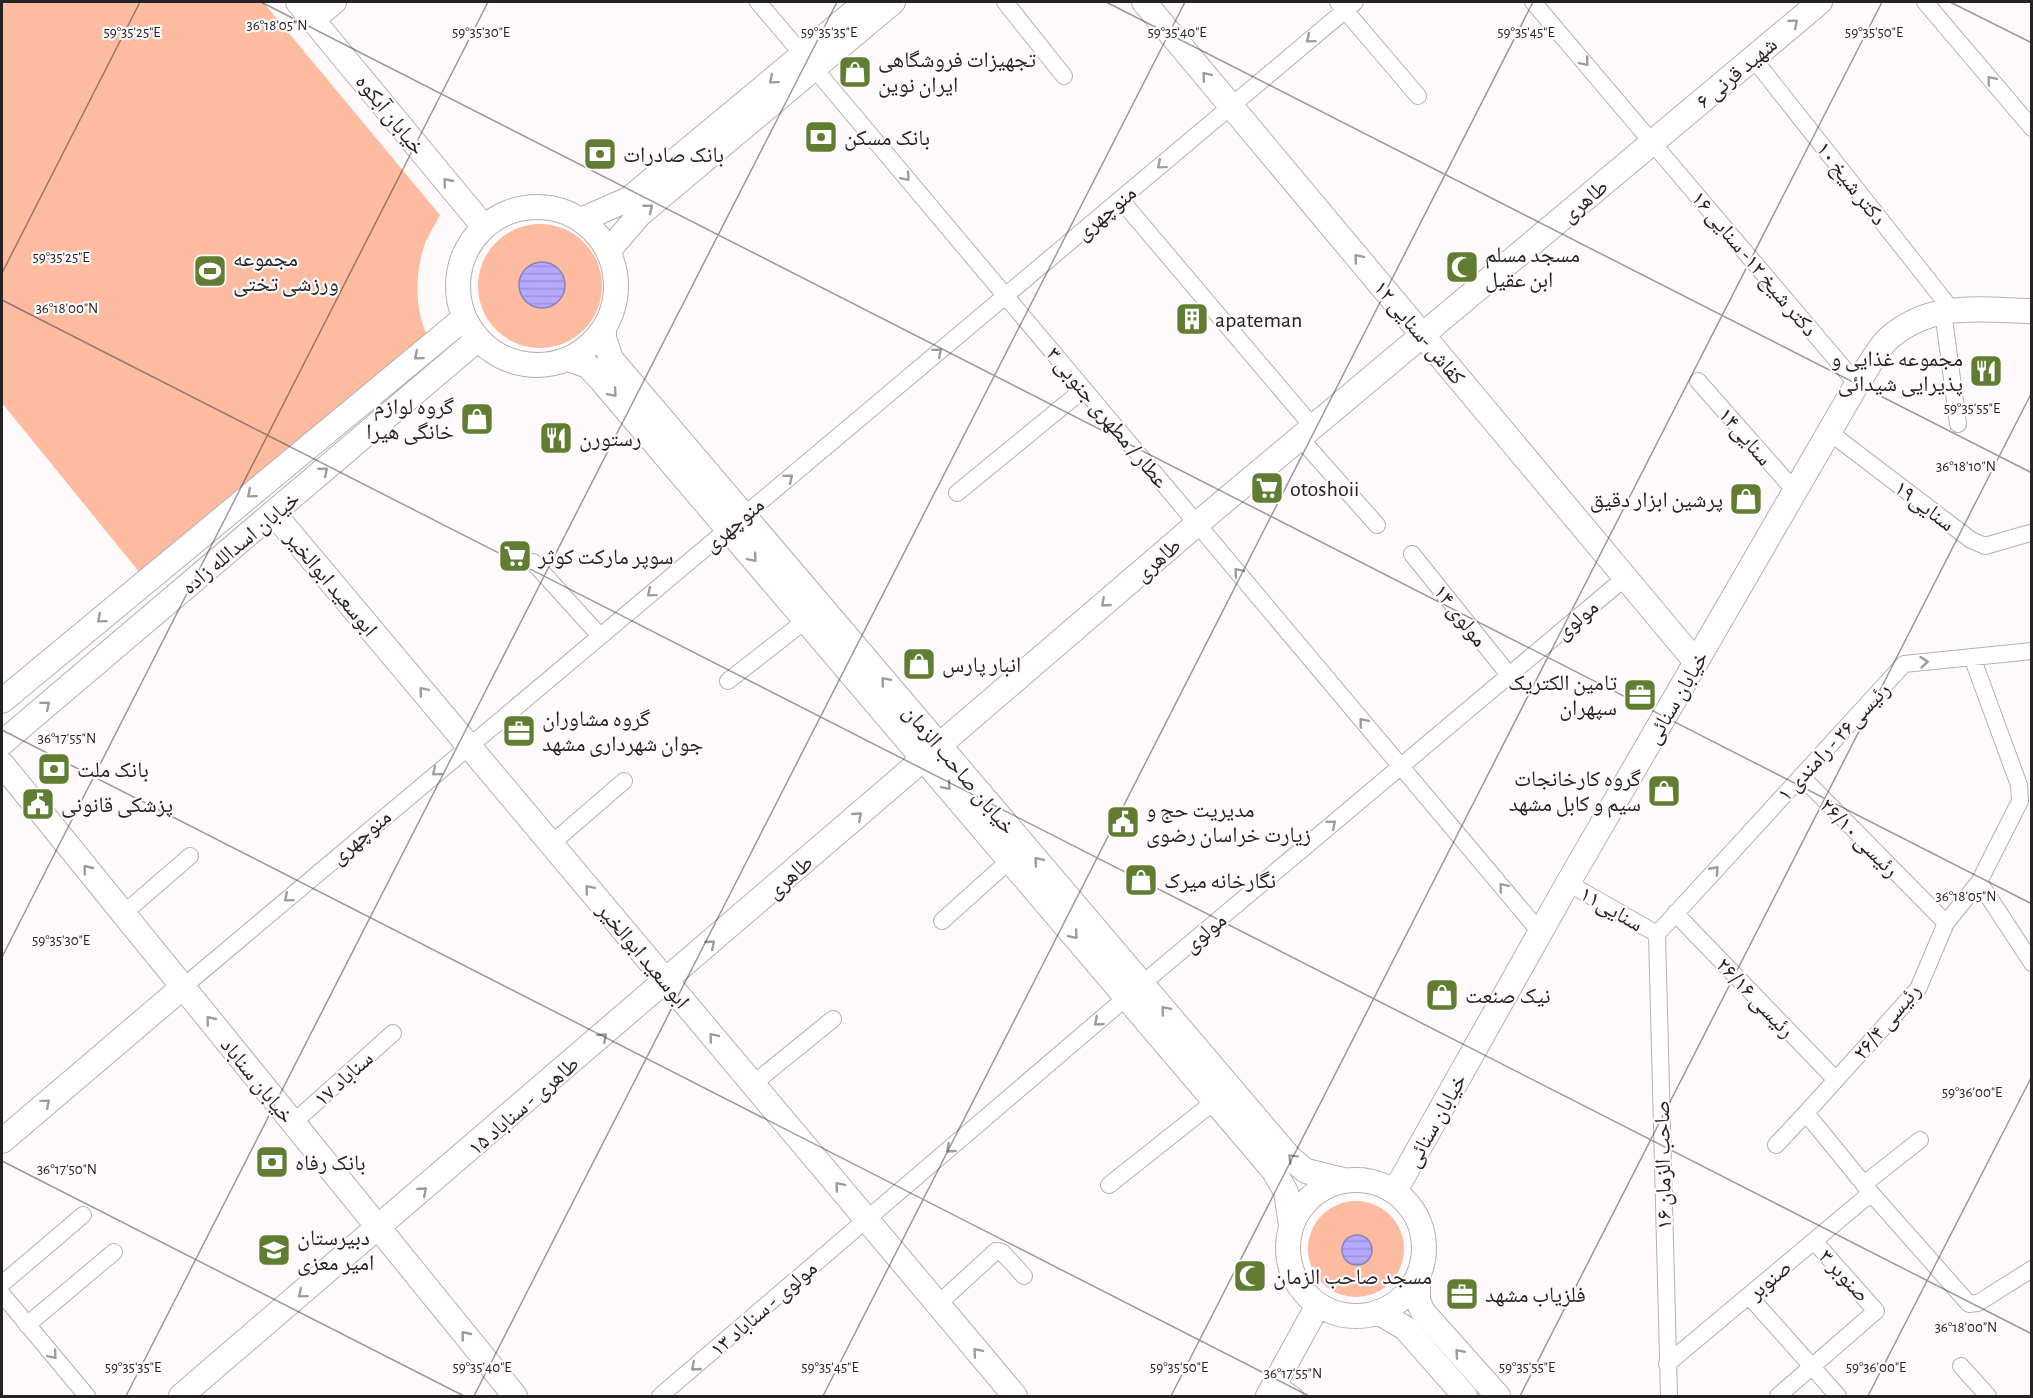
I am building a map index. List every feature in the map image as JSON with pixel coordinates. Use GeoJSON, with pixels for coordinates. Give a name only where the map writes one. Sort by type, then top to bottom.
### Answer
{"type":"FeatureCollection","features":[{"type":"Feature","properties":{"kind":"main road"},"geometry":{"type":"LineString","coordinates":[[306,10],[334,2]]}},
{"type":"Feature","properties":{"kind":"main road"},"geometry":{"type":"LineString","coordinates":[[609,250],[640,214],[808,62],[866,2]]}},
{"type":"Feature","properties":{"kind":"main road"},"geometry":{"type":"LineString","coordinates":[[581,220],[629,199],[808,62],[893,2]]}},
{"type":"Feature","properties":{"kind":"main road","name":"کفاش -سنایی ۱۲"},"geometry":{"type":"LineString","coordinates":[[1144,2],[1696,662]]}},
{"type":"Feature","properties":{"kind":"main road","name":"شهید قرنی ۶"},"geometry":{"type":"LineString","coordinates":[[1652,142],[1820,2]]}},
{"type":"Feature","properties":{"kind":"main road","name":"خیابان آبکوه"},"geometry":{"type":"LineString","coordinates":[[306,10],[484,227]]}},
{"type":"Feature","properties":{"kind":"main road","name":"طاهری"},"geometry":{"type":"LineString","coordinates":[[667,982],[1197,524],[1652,142]]}},
{"type":"Feature","properties":{"kind":"main road"},"geometry":{"type":"LineString","coordinates":[[541,207],[562,211],[581,220],[597,233],[609,250],[616,270],[617,291],[614,311],[604,330],[591,346],[554,364],[533,366],[513,362],[494,353],[478,339],[463,319],[458,282],[462,262],[470,243],[484,227],[501,215],[521,208],[541,207]]}},
{"type":"Feature","properties":{"kind":"main road","name":"خیابان سنائی"},"geometry":{"type":"LineString","coordinates":[[1395,1191],[1568,883],[1829,432],[1857,384],[1888,340],[1916,319],[1947,310],[2031,311]]}},
{"type":"Feature","properties":{"kind":"main road","name":"خیابان اسدالله زاده"},"geometry":{"type":"LineString","coordinates":[[2,701],[463,319]]}},
{"type":"Feature","properties":{"kind":"main road","name":"خیابان صاحب الزمان"},"geometry":{"type":"LineString","coordinates":[[604,330],[611,359],[736,522],[806,620],[932,752],[1010,860],[1290,1158],[1306,1171],[1343,1180]]}},
{"type":"Feature","properties":{"kind":"main road","name":"خیابان اسدالله زاده"},"geometry":{"type":"LineString","coordinates":[[2,742],[478,339]]}},
{"type":"Feature","properties":{"kind":"main road","name":"خیابان صاحب الزمان"},"geometry":{"type":"LineString","coordinates":[[568,359],[580,361],[594,372],[736,522],[1134,990],[1215,1101],[1274,1170],[1286,1192],[1292,1225]]}},
{"type":"Feature","properties":{"kind":"main road","name":"ابوسعید ابوالخیر"},"geometry":{"type":"LineString","coordinates":[[274,514],[1015,1396]]}},
{"type":"Feature","properties":{"kind":"main road","name":"خیابان سناباد"},"geometry":{"type":"LineString","coordinates":[[2,764],[515,1396]]}},
{"type":"Feature","properties":{"kind":"main road","name":"طاهری - سناباد ۱۵"},"geometry":{"type":"LineString","coordinates":[[181,1396],[667,982]]}},
{"type":"Feature","properties":{"kind":"main road","name":"منوچهری"},"geometry":{"type":"LineString","coordinates":[[2,1141],[183,987]]}},
{"type":"Feature","properties":{"kind":"main road"},"geometry":{"type":"LineString","coordinates":[[1418,1277],[1401,1300],[1378,1312],[1352,1316],[1334,1313],[1318,1305],[1304,1293],[1294,1278],[1288,1252],[1292,1225],[1299,1209],[1311,1196],[1326,1186],[1343,1180],[1361,1179],[1379,1183],[1395,1191],[1409,1203],[1424,1235],[1425,1253],[1418,1277],[1418,1301],[1423,1312],[1498,1396]]}},
{"type":"Feature","properties":{"kind":"main road"},"geometry":{"type":"LineString","coordinates":[[1280,1392],[1318,1305]]}},
{"type":"Feature","properties":{"kind":"main road"},"geometry":{"type":"LineString","coordinates":[[1378,1312],[1405,1328],[1465,1396]]}},
{"type":"Feature","properties":{"kind":"street","name":"عطار / مطهری جنوبی ۳"},"geometry":{"type":"LineString","coordinates":[[758,2],[1540,932]]}},
{"type":"Feature","properties":{"kind":"street"},"geometry":{"type":"LineString","coordinates":[[1005,2],[1064,76]]}},
{"type":"Feature","properties":{"kind":"street","name":"دکتر شیخ ۱۲- سنایی ۱۶"},"geometry":{"type":"LineString","coordinates":[[1533,2],[1857,384]]}},
{"type":"Feature","properties":{"kind":"street"},"geometry":{"type":"LineString","coordinates":[[1925,2],[2030,127]]}},
{"type":"Feature","properties":{"kind":"street"},"geometry":{"type":"LineString","coordinates":[[1346,4],[1418,96]]}},
{"type":"Feature","properties":{"kind":"street","name":"منوچهری"},"geometry":{"type":"LineString","coordinates":[[183,987],[468,745],[1231,106],[1346,4]]}},
{"type":"Feature","properties":{"kind":"street","name":"دکتر شیخ ۱۰"},"geometry":{"type":"LineString","coordinates":[[1753,58],[1947,310]]}},
{"type":"Feature","properties":{"kind":"street"},"geometry":{"type":"LineString","coordinates":[[1120,199],[1307,433],[1377,525]]}},
{"type":"Feature","properties":{"kind":"street"},"geometry":{"type":"LineString","coordinates":[[1947,310],[1958,424]]}},
{"type":"Feature","properties":{"kind":"street","name":"سنایی۱۴"},"geometry":{"type":"LineString","coordinates":[[1698,381],[1795,491]]}},
{"type":"Feature","properties":{"kind":"street"},"geometry":{"type":"LineString","coordinates":[[957,493],[1084,389]]}},
{"type":"Feature","properties":{"kind":"street","name":"سنایی۱۹"},"geometry":{"type":"LineString","coordinates":[[1829,432],[1971,540],[1985,546],[2030,533]]}},
{"type":"Feature","properties":{"kind":"street","name":"مولوی ۱۴"},"geometry":{"type":"LineString","coordinates":[[1412,554],[1509,675]]}},
{"type":"Feature","properties":{"kind":"street"},"geometry":{"type":"LineString","coordinates":[[533,562],[600,636]]}},
{"type":"Feature","properties":{"kind":"street","name":"مولوی"},"geometry":{"type":"LineString","coordinates":[[867,1220],[1134,990],[1626,577]]}},
{"type":"Feature","properties":{"kind":"street"},"geometry":{"type":"LineString","coordinates":[[728,681],[806,620]]}},
{"type":"Feature","properties":{"kind":"street","name":"رئیسی۲۶ - رامندی ۱"},"geometry":{"type":"LineString","coordinates":[[1657,934],[1904,664],[2031,651]]}},
{"type":"Feature","properties":{"kind":"street","name":"رئیسی ۲۶/۴"},"geometry":{"type":"LineString","coordinates":[[1776,1146],[1918,988],[1946,923],[1979,882],[2021,793],[1972,657]]}},
{"type":"Feature","properties":{"kind":"street","name":"رئیسی ۲۶/۱۰"},"geometry":{"type":"LineString","coordinates":[[1801,776],[1946,923]]}},
{"type":"Feature","properties":{"kind":"street"},"geometry":{"type":"LineString","coordinates":[[551,844],[624,781]]}},
{"type":"Feature","properties":{"kind":"street"},"geometry":{"type":"LineString","coordinates":[[123,914],[190,856]]}},
{"type":"Feature","properties":{"kind":"street"},"geometry":{"type":"LineString","coordinates":[[942,921],[1010,860]]}},
{"type":"Feature","properties":{"kind":"street"},"geometry":{"type":"LineString","coordinates":[[1979,882],[2031,963]]}},
{"type":"Feature","properties":{"kind":"street","name":"سنایی۱۱"},"geometry":{"type":"LineString","coordinates":[[1568,883],[1657,934]]}},
{"type":"Feature","properties":{"kind":"street","name":"رئیسی ۲۶/۱۶"},"geometry":{"type":"LineString","coordinates":[[1675,913],[1836,1080]]}},
{"type":"Feature","properties":{"kind":"street","name":"صاحب الزمان ۱۶"},"geometry":{"type":"LineString","coordinates":[[1657,934],[1669,1396]]}},
{"type":"Feature","properties":{"kind":"street"},"geometry":{"type":"LineString","coordinates":[[753,1084],[833,1019]]}},
{"type":"Feature","properties":{"kind":"street","name":"سناباد ۱۷"},"geometry":{"type":"LineString","coordinates":[[293,1123],[393,1033]]}},
{"type":"Feature","properties":{"kind":"street"},"geometry":{"type":"LineString","coordinates":[[1109,1185],[1215,1101]]}},
{"type":"Feature","properties":{"kind":"street"},"geometry":{"type":"LineString","coordinates":[[1806,1113],[1867,1188],[1969,1304],[1973,1304],[2031,1269]]}},
{"type":"Feature","properties":{"kind":"street","name":"صنوبر"},"geometry":{"type":"LineString","coordinates":[[1667,1364],[1814,1241],[1867,1188],[1920,1140]]}},
{"type":"Feature","properties":{"kind":"street"},"geometry":{"type":"LineString","coordinates":[[2,1284],[83,1215]]}},
{"type":"Feature","properties":{"kind":"street","name":"مولوی - سناباد ۱۳"},"geometry":{"type":"LineString","coordinates":[[660,1396],[867,1220]]}},
{"type":"Feature","properties":{"kind":"street","name":"صنوبر ۳"},"geometry":{"type":"LineString","coordinates":[[1812,1366],[1876,1311],[1814,1241]]}},
{"type":"Feature","properties":{"kind":"street"},"geometry":{"type":"LineString","coordinates":[[938,1304],[996,1251],[1002,1252],[1024,1276]]}},
{"type":"Feature","properties":{"kind":"street"},"geometry":{"type":"LineString","coordinates":[[27,1325],[114,1252]]}},
{"type":"Feature","properties":{"kind":"street"},"geometry":{"type":"LineString","coordinates":[[2,1294],[87,1396]]}},
{"type":"Feature","properties":{"kind":"street"},"geometry":{"type":"LineString","coordinates":[[1749,1296],[1838,1396]]}},
{"type":"Feature","properties":{"kind":"street"},"geometry":{"type":"LineString","coordinates":[[1778,1396],[1812,1366]]}},
{"type":"Feature","properties":{"kind":"street"},"geometry":{"type":"LineString","coordinates":[[1961,1366],[1988,1396]]}},
{"type":"Feature","properties":{"kind":"shaded area","name":"مجموعه ورزشی تختی"},"geometry":{"type":"Polygon","coordinates":[[[2,2],[263,2],[440,215],[423,248],[418,274],[421,320],[430,340],[144,578],[2,403],[2,2]]]}},
{"type":"Feature","properties":{"kind":"shaded area"},"geometry":{"type":"Polygon","coordinates":[[[540,224],[564,229],[584,242],[597,262],[602,286],[597,310],[584,330],[564,343],[540,348],[516,343],[496,330],[483,310],[478,286],[483,262],[496,242],[516,229],[540,224]]]}},
{"type":"Feature","properties":{"kind":"shaded area"},"geometry":{"type":"Polygon","coordinates":[[[542,262],[558,269],[565,285],[558,301],[542,308],[526,301],[519,285],[526,269],[542,262]]]}},
{"type":"Feature","properties":{"kind":"shaded area"},"geometry":{"type":"Polygon","coordinates":[[[1356,1201],[1374,1204],[1390,1215],[1401,1231],[1404,1249],[1401,1267],[1390,1283],[1374,1294],[1356,1297],[1338,1294],[1322,1283],[1311,1267],[1308,1249],[1311,1231],[1322,1215],[1338,1204],[1356,1201]]]}},
{"type":"Feature","properties":{"kind":"shaded area"},"geometry":{"type":"Polygon","coordinates":[[[1357,1235],[1363,1236],[1371,1244],[1371,1256],[1363,1264],[1357,1265],[1351,1264],[1343,1256],[1342,1250],[1343,1244],[1351,1236],[1357,1235]]]}},
{"type":"Feature","properties":{"kind":"place","name":"تجهیزات فروشگاهی ایران نوین"},"geometry":{"type":"Point","coordinates":[855,72]}},
{"type":"Feature","properties":{"kind":"place","name":"بانک مسکن"},"geometry":{"type":"Point","coordinates":[821,137]}},
{"type":"Feature","properties":{"kind":"place","name":"بانک صادرات"},"geometry":{"type":"Point","coordinates":[600,154]}},
{"type":"Feature","properties":{"kind":"place","name":"مسجد مسلم ابن عقیل"},"geometry":{"type":"Point","coordinates":[1462,267]}},
{"type":"Feature","properties":{"kind":"place","name":"مجموعه ورزشی تختی"},"geometry":{"type":"Point","coordinates":[210,271]}},
{"type":"Feature","properties":{"kind":"place","name":"apateman"},"geometry":{"type":"Point","coordinates":[1192,319]}},
{"type":"Feature","properties":{"kind":"place","name":"مجموعه غذایی و پذیرایی شیدائی"},"geometry":{"type":"Point","coordinates":[1986,371]}},
{"type":"Feature","properties":{"kind":"place","name":"گروه لوازم خانگی هیرا"},"geometry":{"type":"Point","coordinates":[477,419]}},
{"type":"Feature","properties":{"kind":"place","name":"رستورن"},"geometry":{"type":"Point","coordinates":[556,438]}},
{"type":"Feature","properties":{"kind":"place","name":"otoshoii"},"geometry":{"type":"Point","coordinates":[1267,488]}},
{"type":"Feature","properties":{"kind":"place","name":"پرشین ابزار دقیق"},"geometry":{"type":"Point","coordinates":[1746,499]}},
{"type":"Feature","properties":{"kind":"place","name":"سوپر مارکت کوثر"},"geometry":{"type":"Point","coordinates":[515,556]}},
{"type":"Feature","properties":{"kind":"place","name":"انبار پارس"},"geometry":{"type":"Point","coordinates":[919,664]}},
{"type":"Feature","properties":{"kind":"place","name":"تامین الکتریک سپهران"},"geometry":{"type":"Point","coordinates":[1640,695]}},
{"type":"Feature","properties":{"kind":"place","name":"گروه مشاوران جوان شهرداری مشهد"},"geometry":{"type":"Point","coordinates":[519,731]}},
{"type":"Feature","properties":{"kind":"place","name":"بانک ملت"},"geometry":{"type":"Point","coordinates":[54,769]}},
{"type":"Feature","properties":{"kind":"place","name":"گروه کارخانجات سیم و کابل مشهد"},"geometry":{"type":"Point","coordinates":[1664,791]}},
{"type":"Feature","properties":{"kind":"place","name":"پزشکی قانونی"},"geometry":{"type":"Point","coordinates":[38,804]}},
{"type":"Feature","properties":{"kind":"place","name":"مدیریت حج و زیارت خراسان رضوی"},"geometry":{"type":"Point","coordinates":[1123,822]}},
{"type":"Feature","properties":{"kind":"place","name":"نگارخانه میرک"},"geometry":{"type":"Point","coordinates":[1141,880]}},
{"type":"Feature","properties":{"kind":"place","name":"نیک صنعت"},"geometry":{"type":"Point","coordinates":[1442,995]}},
{"type":"Feature","properties":{"kind":"place","name":"بانک رفاه"},"geometry":{"type":"Point","coordinates":[272,1162]}},
{"type":"Feature","properties":{"kind":"place","name":"دبیرستان امیر معزی"},"geometry":{"type":"Point","coordinates":[274,1250]}},
{"type":"Feature","properties":{"kind":"place","name":"مسجد صاحب الزمان"},"geometry":{"type":"Point","coordinates":[1250,1276]}},
{"type":"Feature","properties":{"kind":"place","name":"فلزیاب مشهد"},"geometry":{"type":"Point","coordinates":[1462,1294]}}]}
